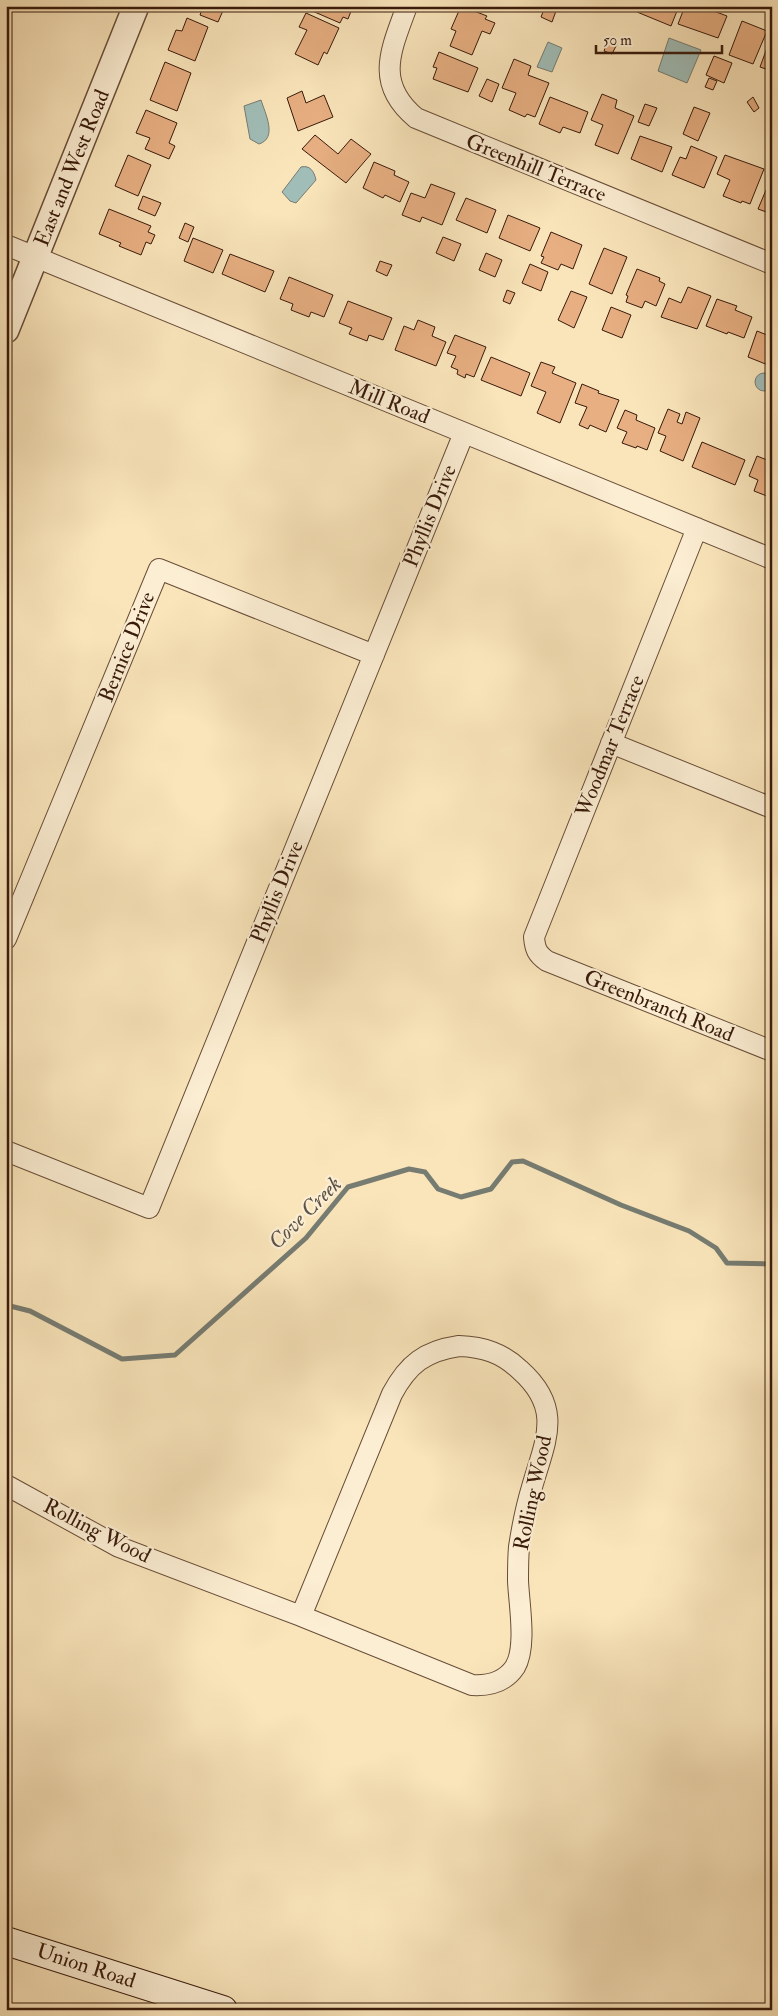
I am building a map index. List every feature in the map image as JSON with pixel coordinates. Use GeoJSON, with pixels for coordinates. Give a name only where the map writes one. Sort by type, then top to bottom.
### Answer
{"type":"FeatureCollection","features":[{"type":"Feature","properties":{"kind":"main road","name":"Union Road"},"geometry":{"type":"LineString","coordinates":[[6,1941],[223,2010]]}},
{"type":"Feature","properties":{"kind":"street","name":"East and West Road"},"geometry":{"type":"LineString","coordinates":[[6,330],[136,6]]}},
{"type":"Feature","properties":{"kind":"street","name":"Greenhill Terrace"},"geometry":{"type":"LineString","coordinates":[[407,6],[390,52],[388,69],[396,97],[405,109],[416,118],[772,264]]}},
{"type":"Feature","properties":{"kind":"street","name":"Mill Road"},"geometry":{"type":"LineString","coordinates":[[6,245],[772,559]]}},
{"type":"Feature","properties":{"kind":"street","name":"Phyllis Drive"},"geometry":{"type":"LineString","coordinates":[[6,1151],[149,1208],[464,433]]}},
{"type":"Feature","properties":{"kind":"street","name":"Woodmar Terrace"},"geometry":{"type":"LineString","coordinates":[[547,961],[539,955],[535,947],[534,937],[697,528]]}},
{"type":"Feature","properties":{"kind":"street","name":"Bernice Drive"},"geometry":{"type":"LineString","coordinates":[[6,939],[159,569],[374,655]]}},
{"type":"Feature","properties":{"kind":"street"},"geometry":{"type":"LineString","coordinates":[[611,743],[772,808]]}},
{"type":"Feature","properties":{"kind":"street","name":"Greenbranch Road"},"geometry":{"type":"LineString","coordinates":[[547,961],[772,1051]]}},
{"type":"Feature","properties":{"kind":"street","name":"Rolling Wood"},"geometry":{"type":"LineString","coordinates":[[6,1485],[119,1547],[301,1616],[472,1685],[497,1682],[507,1676],[515,1666],[520,1653],[519,1547],[524,1517],[546,1441],[548,1426],[546,1409],[540,1392],[530,1378],[510,1360],[496,1352],[478,1347],[459,1346],[442,1348],[412,1365],[401,1377],[392,1394],[301,1616]]}},
{"type":"Feature","properties":{"kind":"water"},"geometry":{"type":"Polygon","coordinates":[[[669,38],[701,50],[687,83],[658,71],[669,38]]]}},
{"type":"Feature","properties":{"kind":"water"},"geometry":{"type":"Polygon","coordinates":[[[548,42],[562,48],[552,72],[537,67],[548,42]]]}},
{"type":"Feature","properties":{"kind":"water"},"geometry":{"type":"Polygon","coordinates":[[[261,100],[269,131],[265,141],[259,144],[250,139],[244,106],[261,100]]]}},
{"type":"Feature","properties":{"kind":"water"},"geometry":{"type":"Polygon","coordinates":[[[301,167],[311,169],[316,180],[296,203],[290,201],[282,192],[301,167]]]}},
{"type":"Feature","properties":{"kind":"water"},"geometry":{"type":"Polygon","coordinates":[[[760,373],[768,373],[773,378],[771,389],[760,391],[755,386],[755,378],[760,373]]]}},
{"type":"Feature","properties":{"kind":"building"},"geometry":{"type":"Polygon","coordinates":[[[203,6],[225,6],[218,22],[200,15],[203,6]]]}},
{"type":"Feature","properties":{"kind":"building"},"geometry":{"type":"Polygon","coordinates":[[[312,6],[353,6],[348,19],[343,17],[340,23],[310,10],[312,6]]]}},
{"type":"Feature","properties":{"kind":"building"},"geometry":{"type":"Polygon","coordinates":[[[461,6],[487,16],[485,19],[495,23],[490,34],[482,31],[472,55],[450,46],[456,31],[451,29],[461,6]]]}},
{"type":"Feature","properties":{"kind":"building"},"geometry":{"type":"Polygon","coordinates":[[[639,6],[679,6],[671,26],[637,12],[639,6]]]}},
{"type":"Feature","properties":{"kind":"building"},"geometry":{"type":"Polygon","coordinates":[[[685,6],[710,6],[712,7],[711,10],[727,16],[718,38],[678,24],[685,6]]]}},
{"type":"Feature","properties":{"kind":"building"},"geometry":{"type":"Polygon","coordinates":[[[545,7],[556,11],[552,22],[541,17],[545,7]]]}},
{"type":"Feature","properties":{"kind":"building"},"geometry":{"type":"Polygon","coordinates":[[[306,13],[339,28],[327,54],[324,52],[318,65],[295,54],[307,30],[299,27],[306,13]]]}},
{"type":"Feature","properties":{"kind":"building"},"geometry":{"type":"Polygon","coordinates":[[[187,18],[208,27],[195,61],[168,50],[176,30],[182,31],[187,18]]]}},
{"type":"Feature","properties":{"kind":"building"},"geometry":{"type":"Polygon","coordinates":[[[742,21],[767,31],[753,64],[729,55],[742,21]]]}},
{"type":"Feature","properties":{"kind":"building"},"geometry":{"type":"Polygon","coordinates":[[[608,40],[617,44],[612,54],[604,51],[608,40]]]}},
{"type":"Feature","properties":{"kind":"building"},"geometry":{"type":"Polygon","coordinates":[[[767,48],[772,50],[772,71],[760,67],[767,48]]]}},
{"type":"Feature","properties":{"kind":"building"},"geometry":{"type":"Polygon","coordinates":[[[439,52],[478,68],[468,92],[433,79],[437,68],[433,67],[439,52]]]}},
{"type":"Feature","properties":{"kind":"building"},"geometry":{"type":"Polygon","coordinates":[[[714,56],[732,63],[724,83],[706,75],[714,56]]]}},
{"type":"Feature","properties":{"kind":"building"},"geometry":{"type":"Polygon","coordinates":[[[514,59],[531,66],[528,75],[549,83],[535,117],[527,114],[525,117],[509,110],[516,93],[502,88],[514,59]]]}},
{"type":"Feature","properties":{"kind":"building"},"geometry":{"type":"Polygon","coordinates":[[[165,62],[191,73],[177,111],[150,100],[165,62]]]}},
{"type":"Feature","properties":{"kind":"building"},"geometry":{"type":"Polygon","coordinates":[[[709,78],[717,81],[713,90],[705,87],[709,78]]]}},
{"type":"Feature","properties":{"kind":"building"},"geometry":{"type":"Polygon","coordinates":[[[487,79],[499,84],[492,102],[479,96],[487,79]]]}},
{"type":"Feature","properties":{"kind":"building"},"geometry":{"type":"Polygon","coordinates":[[[302,91],[306,103],[324,95],[333,117],[298,131],[287,98],[302,91]]]}},
{"type":"Feature","properties":{"kind":"building"},"geometry":{"type":"Polygon","coordinates":[[[602,94],[617,100],[615,108],[634,116],[618,154],[595,145],[603,125],[591,120],[602,94]]]}},
{"type":"Feature","properties":{"kind":"building"},"geometry":{"type":"Polygon","coordinates":[[[550,97],[588,112],[580,133],[563,127],[560,133],[539,124],[550,97]]]}},
{"type":"Feature","properties":{"kind":"building"},"geometry":{"type":"Polygon","coordinates":[[[753,97],[759,108],[754,112],[747,102],[753,97]]]}},
{"type":"Feature","properties":{"kind":"building"},"geometry":{"type":"Polygon","coordinates":[[[645,104],[657,108],[649,126],[638,122],[645,104]]]}},
{"type":"Feature","properties":{"kind":"building"},"geometry":{"type":"Polygon","coordinates":[[[694,107],[710,113],[698,141],[683,134],[694,107]]]}},
{"type":"Feature","properties":{"kind":"building"},"geometry":{"type":"Polygon","coordinates":[[[146,110],[177,123],[169,143],[175,146],[169,159],[145,149],[150,138],[136,133],[146,110]]]}},
{"type":"Feature","properties":{"kind":"building"},"geometry":{"type":"Polygon","coordinates":[[[315,135],[338,154],[351,139],[371,154],[346,183],[302,149],[315,135]]]}},
{"type":"Feature","properties":{"kind":"building"},"geometry":{"type":"Polygon","coordinates":[[[640,136],[672,147],[662,172],[631,159],[640,136]]]}},
{"type":"Feature","properties":{"kind":"building"},"geometry":{"type":"Polygon","coordinates":[[[691,146],[717,157],[704,188],[672,175],[680,157],[686,159],[691,146]]]}},
{"type":"Feature","properties":{"kind":"building"},"geometry":{"type":"Polygon","coordinates":[[[128,155],[151,165],[138,196],[115,186],[128,155]]]}},
{"type":"Feature","properties":{"kind":"building"},"geometry":{"type":"Polygon","coordinates":[[[725,155],[764,169],[750,204],[742,201],[741,203],[723,196],[730,180],[717,174],[725,155]]]}},
{"type":"Feature","properties":{"kind":"building"},"geometry":{"type":"Polygon","coordinates":[[[374,162],[395,171],[394,175],[409,182],[400,202],[385,195],[383,198],[363,188],[374,162]]]}},
{"type":"Feature","properties":{"kind":"building"},"geometry":{"type":"Polygon","coordinates":[[[769,183],[772,184],[772,214],[758,209],[769,183]]]}},
{"type":"Feature","properties":{"kind":"building"},"geometry":{"type":"Polygon","coordinates":[[[431,184],[455,193],[442,225],[422,217],[420,222],[402,215],[411,193],[425,198],[431,184]]]}},
{"type":"Feature","properties":{"kind":"building"},"geometry":{"type":"Polygon","coordinates":[[[143,196],[161,203],[155,216],[138,209],[143,196]]]}},
{"type":"Feature","properties":{"kind":"building"},"geometry":{"type":"Polygon","coordinates":[[[466,198],[496,210],[487,233],[456,220],[466,198]]]}},
{"type":"Feature","properties":{"kind":"building"},"geometry":{"type":"Polygon","coordinates":[[[109,209],[151,226],[148,232],[155,235],[151,244],[146,242],[141,255],[119,246],[121,243],[99,234],[109,209]]]}},
{"type":"Feature","properties":{"kind":"building"},"geometry":{"type":"Polygon","coordinates":[[[508,215],[540,228],[530,251],[499,238],[508,215]]]}},
{"type":"Feature","properties":{"kind":"building"},"geometry":{"type":"Polygon","coordinates":[[[185,223],[194,227],[188,242],[179,238],[185,223]]]}},
{"type":"Feature","properties":{"kind":"building"},"geometry":{"type":"Polygon","coordinates":[[[551,232],[582,245],[573,269],[561,264],[558,270],[541,263],[544,257],[541,256],[551,232]]]}},
{"type":"Feature","properties":{"kind":"building"},"geometry":{"type":"Polygon","coordinates":[[[443,237],[461,244],[454,261],[436,253],[443,237]]]}},
{"type":"Feature","properties":{"kind":"building"},"geometry":{"type":"Polygon","coordinates":[[[193,238],[223,250],[213,273],[184,261],[193,238]]]}},
{"type":"Feature","properties":{"kind":"building"},"geometry":{"type":"Polygon","coordinates":[[[604,248],[627,257],[612,294],[589,284],[604,248]]]}},
{"type":"Feature","properties":{"kind":"building"},"geometry":{"type":"Polygon","coordinates":[[[486,253],[502,260],[495,277],[479,270],[486,253]]]}},
{"type":"Feature","properties":{"kind":"building"},"geometry":{"type":"Polygon","coordinates":[[[230,254],[274,271],[265,292],[222,274],[230,254]]]}},
{"type":"Feature","properties":{"kind":"building"},"geometry":{"type":"Polygon","coordinates":[[[380,261],[392,265],[387,276],[376,271],[380,261]]]}},
{"type":"Feature","properties":{"kind":"building"},"geometry":{"type":"Polygon","coordinates":[[[530,264],[548,272],[541,291],[522,283],[530,264]]]}},
{"type":"Feature","properties":{"kind":"building"},"geometry":{"type":"Polygon","coordinates":[[[637,269],[660,278],[659,281],[665,284],[656,306],[645,301],[642,308],[626,302],[628,296],[626,295],[637,269]]]}},
{"type":"Feature","properties":{"kind":"building"},"geometry":{"type":"Polygon","coordinates":[[[289,277],[333,295],[324,317],[311,312],[309,317],[291,310],[293,304],[280,299],[289,277]]]}},
{"type":"Feature","properties":{"kind":"building"},"geometry":{"type":"Polygon","coordinates":[[[688,287],[711,296],[697,329],[661,317],[669,298],[681,303],[688,287]]]}},
{"type":"Feature","properties":{"kind":"building"},"geometry":{"type":"Polygon","coordinates":[[[507,290],[515,293],[510,304],[503,301],[507,290]]]}},
{"type":"Feature","properties":{"kind":"building"},"geometry":{"type":"Polygon","coordinates":[[[571,291],[587,297],[574,328],[558,320],[571,291]]]}},
{"type":"Feature","properties":{"kind":"building"},"geometry":{"type":"Polygon","coordinates":[[[717,299],[737,306],[735,310],[752,317],[744,338],[706,326],[717,299]]]}},
{"type":"Feature","properties":{"kind":"building"},"geometry":{"type":"Polygon","coordinates":[[[348,301],[392,318],[383,340],[369,335],[367,341],[349,334],[352,328],[339,323],[348,301]]]}},
{"type":"Feature","properties":{"kind":"building"},"geometry":{"type":"Polygon","coordinates":[[[611,307],[631,315],[622,338],[602,330],[611,307]]]}},
{"type":"Feature","properties":{"kind":"building"},"geometry":{"type":"Polygon","coordinates":[[[418,320],[435,327],[432,336],[446,342],[436,366],[395,350],[404,326],[414,330],[418,320]]]}},
{"type":"Feature","properties":{"kind":"building"},"geometry":{"type":"Polygon","coordinates":[[[772,325],[772,358],[768,365],[748,357],[757,331],[767,335],[772,325]]]}},
{"type":"Feature","properties":{"kind":"building"},"geometry":{"type":"Polygon","coordinates":[[[455,335],[486,347],[474,377],[466,374],[465,378],[457,374],[458,370],[451,367],[456,356],[447,353],[455,335]]]}},
{"type":"Feature","properties":{"kind":"building"},"geometry":{"type":"Polygon","coordinates":[[[491,357],[530,373],[521,396],[481,380],[491,357]]]}},
{"type":"Feature","properties":{"kind":"building"},"geometry":{"type":"Polygon","coordinates":[[[541,362],[555,367],[552,373],[576,383],[560,423],[537,413],[546,392],[531,386],[541,362]]]}},
{"type":"Feature","properties":{"kind":"building"},"geometry":{"type":"Polygon","coordinates":[[[582,384],[599,391],[598,393],[619,400],[606,432],[590,425],[588,429],[579,425],[587,407],[575,403],[582,384]]]}},
{"type":"Feature","properties":{"kind":"building"},"geometry":{"type":"Polygon","coordinates":[[[668,409],[680,414],[677,422],[682,424],[686,412],[700,418],[683,461],[660,451],[666,436],[658,433],[668,409]]]}},
{"type":"Feature","properties":{"kind":"building"},"geometry":{"type":"Polygon","coordinates":[[[625,410],[637,415],[636,420],[655,428],[647,450],[622,443],[627,432],[617,428],[625,410]]]}},
{"type":"Feature","properties":{"kind":"building"},"geometry":{"type":"Polygon","coordinates":[[[702,442],[745,460],[735,485],[692,467],[702,442]]]}},
{"type":"Feature","properties":{"kind":"building"},"geometry":{"type":"Polygon","coordinates":[[[757,456],[772,462],[772,498],[754,491],[758,480],[749,476],[757,456]]]}},
{"type":"Feature","properties":{"kind":"waterway","name":"Cove Creek"},"geometry":{"type":"LineString","coordinates":[[6,1305],[30,1311],[122,1359],[175,1355],[306,1238],[348,1187],[409,1169],[425,1172],[438,1189],[461,1197],[491,1189],[512,1162],[523,1161],[621,1205],[689,1231],[716,1248],[727,1263],[772,1264]]}}]}
